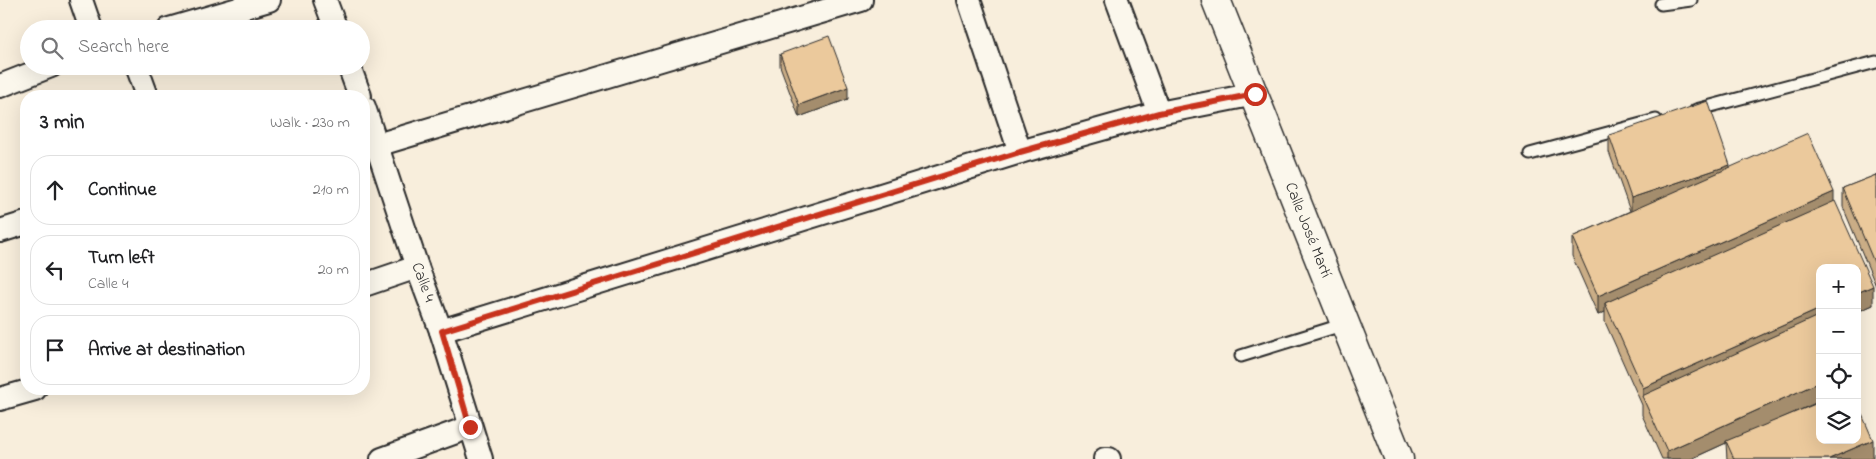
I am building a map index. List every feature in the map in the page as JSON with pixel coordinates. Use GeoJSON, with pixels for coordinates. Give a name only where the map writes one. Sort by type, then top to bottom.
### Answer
{"type":"FeatureCollection","features":[{"type":"Feature","properties":{"kind":"main road","name":"Calle José Martí"},"geometry":{"type":"LineString","coordinates":[[1216,0],[1399,459]]}},
{"type":"Feature","properties":{"kind":"street"},"geometry":{"type":"LineString","coordinates":[[81,0],[88,20]]}},
{"type":"Feature","properties":{"kind":"street"},"geometry":{"type":"LineString","coordinates":[[200,20],[269,0]]}},
{"type":"Feature","properties":{"kind":"street"},"geometry":{"type":"LineString","coordinates":[[325,0],[333,20]]}},
{"type":"Feature","properties":{"kind":"street"},"geometry":{"type":"LineString","coordinates":[[377,145],[861,0]]}},
{"type":"Feature","properties":{"kind":"street"},"geometry":{"type":"LineString","coordinates":[[969,0],[1020,152]]}},
{"type":"Feature","properties":{"kind":"street"},"geometry":{"type":"LineString","coordinates":[[1117,0],[1159,113]]}},
{"type":"Feature","properties":{"kind":"street"},"geometry":{"type":"LineString","coordinates":[[0,86],[28,75]]}},
{"type":"Feature","properties":{"kind":"street"},"geometry":{"type":"LineString","coordinates":[[139,75],[145,90]]}},
{"type":"Feature","properties":{"kind":"street"},"geometry":{"type":"LineString","coordinates":[[352,75],[358,90]]}},
{"type":"Feature","properties":{"kind":"street"},"geometry":{"type":"LineString","coordinates":[[442,331],[1020,152],[1159,113],[1255,94]]}},
{"type":"Feature","properties":{"kind":"street","name":"Calle 4"},"geometry":{"type":"LineString","coordinates":[[370,125],[416,267],[442,331],[481,459]]}},
{"type":"Feature","properties":{"kind":"street"},"geometry":{"type":"LineString","coordinates":[[0,231],[20,225]]}},
{"type":"Feature","properties":{"kind":"street"},"geometry":{"type":"LineString","coordinates":[[370,283],[416,267]]}},
{"type":"Feature","properties":{"kind":"street"},"geometry":{"type":"LineString","coordinates":[[0,399],[20,393]]}},
{"type":"Feature","properties":{"kind":"street"},"geometry":{"type":"LineString","coordinates":[[382,459],[470,427]]}},
{"type":"Feature","properties":{"kind":"lane"},"geometry":{"type":"LineString","coordinates":[[1661,4],[1692,0]]}},
{"type":"Feature","properties":{"kind":"lane"},"geometry":{"type":"LineString","coordinates":[[1684,113],[1876,62]]}},
{"type":"Feature","properties":{"kind":"lane"},"geometry":{"type":"LineString","coordinates":[[1530,154],[1664,118]]}},
{"type":"Feature","properties":{"kind":"lane"},"geometry":{"type":"LineString","coordinates":[[1241,356],[1346,323]]}},
{"type":"Feature","properties":{"kind":"building"},"geometry":{"type":"Polygon","coordinates":[[[829,36],[848,87],[799,105],[780,54],[829,36]]]}},
{"type":"Feature","properties":{"kind":"building"},"geometry":{"type":"Polygon","coordinates":[[[1708,101],[1730,165],[1631,198],[1609,135],[1708,101]]]}},
{"type":"Feature","properties":{"kind":"building"},"geometry":{"type":"Polygon","coordinates":[[[1808,133],[1834,192],[1598,296],[1572,237],[1808,133]]]}},
{"type":"Feature","properties":{"kind":"building"},"geometry":{"type":"Polygon","coordinates":[[[1876,175],[1876,267],[1843,188],[1876,175]]]}},
{"type":"Feature","properties":{"kind":"building"},"geometry":{"type":"Polygon","coordinates":[[[1835,201],[1873,286],[1861,291],[1861,264],[1816,264],[1816,311],[1643,388],[1605,303],[1835,201]]]}},
{"type":"Feature","properties":{"kind":"building"},"geometry":{"type":"Polygon","coordinates":[[[1816,317],[1816,384],[1667,451],[1642,396],[1816,317]]]}},
{"type":"Feature","properties":{"kind":"building"},"geometry":{"type":"Polygon","coordinates":[[[1816,404],[1816,444],[1861,444],[1861,412],[1873,440],[1829,459],[1734,459],[1726,441],[1816,404]]]}},
{"type":"Feature","properties":{"kind":"route"},"geometry":{"type":"LineString","coordinates":[[470,427],[442,331],[1020,152],[1159,113],[1255,94]]}}]}
